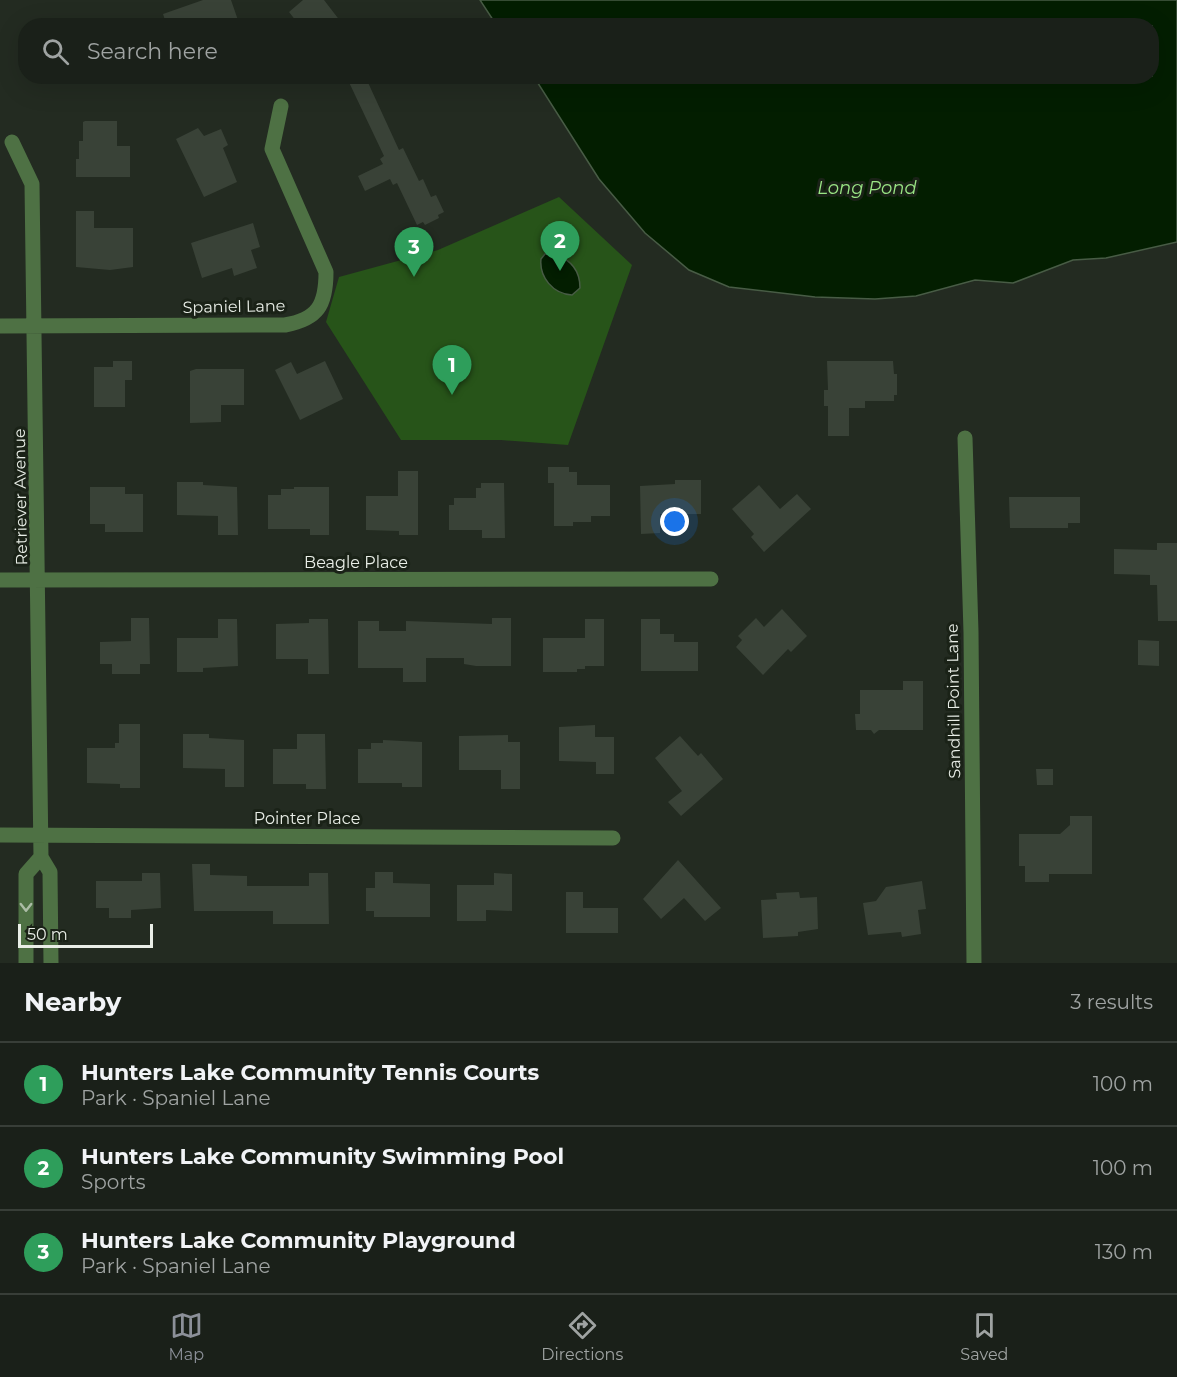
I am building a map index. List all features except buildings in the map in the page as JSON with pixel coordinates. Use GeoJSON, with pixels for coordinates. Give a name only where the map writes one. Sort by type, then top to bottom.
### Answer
{"type":"FeatureCollection","features":[{"type":"Feature","properties":{"kind":"street","name":"Spaniel Lane"},"geometry":{"type":"LineString","coordinates":[[0,326],[285,325],[302,322],[318,310],[326,293],[326,272],[272,149],[281,106]]}},
{"type":"Feature","properties":{"kind":"street","name":"Retriever Avenue"},"geometry":{"type":"LineString","coordinates":[[12,142],[32,184],[39,580],[40,857],[50,872],[51,963]]}},
{"type":"Feature","properties":{"kind":"street","name":"Sandhill Point Lane"},"geometry":{"type":"LineString","coordinates":[[965,438],[971,632],[974,963]]}},
{"type":"Feature","properties":{"kind":"street","name":"Beagle Place"},"geometry":{"type":"LineString","coordinates":[[0,580],[711,579]]}},
{"type":"Feature","properties":{"kind":"street","name":"Pointer Place"},"geometry":{"type":"LineString","coordinates":[[0,835],[613,838]]}},
{"type":"Feature","properties":{"kind":"street","name":"Retriever Avenue"},"geometry":{"type":"LineString","coordinates":[[26,963],[26,874],[40,857]]}},
{"type":"Feature","properties":{"kind":"green space"},"geometry":{"type":"Polygon","coordinates":[[[559,197],[632,265],[568,445],[501,440],[401,440],[326,322],[339,277],[438,250],[559,197]]]}},
{"type":"Feature","properties":{"kind":"water","name":"Long Pond"},"geometry":{"type":"Polygon","coordinates":[[[480,0],[1177,0],[1177,242],[1106,258],[1073,260],[1013,283],[975,280],[916,296],[875,299],[815,297],[729,287],[689,270],[645,233],[599,179],[538,84],[1159,84],[1159,18],[492,18],[480,0]]]}},
{"type":"Feature","properties":{"kind":"water"},"geometry":{"type":"Polygon","coordinates":[[[555,253],[566,259],[576,271],[580,288],[572,295],[553,288],[542,272],[541,259],[545,254],[555,253]]]}},
{"type":"Feature","properties":{"kind":"place","name":"Hunters Lake Community Swimming Pool"},"geometry":{"type":"Point","coordinates":[560,271]}},
{"type":"Feature","properties":{"kind":"place","name":"Hunters Lake Community Playground"},"geometry":{"type":"Point","coordinates":[414,277]}},
{"type":"Feature","properties":{"kind":"place","name":"Hunters Lake Community Tennis Courts"},"geometry":{"type":"Point","coordinates":[452,395]}}]}
